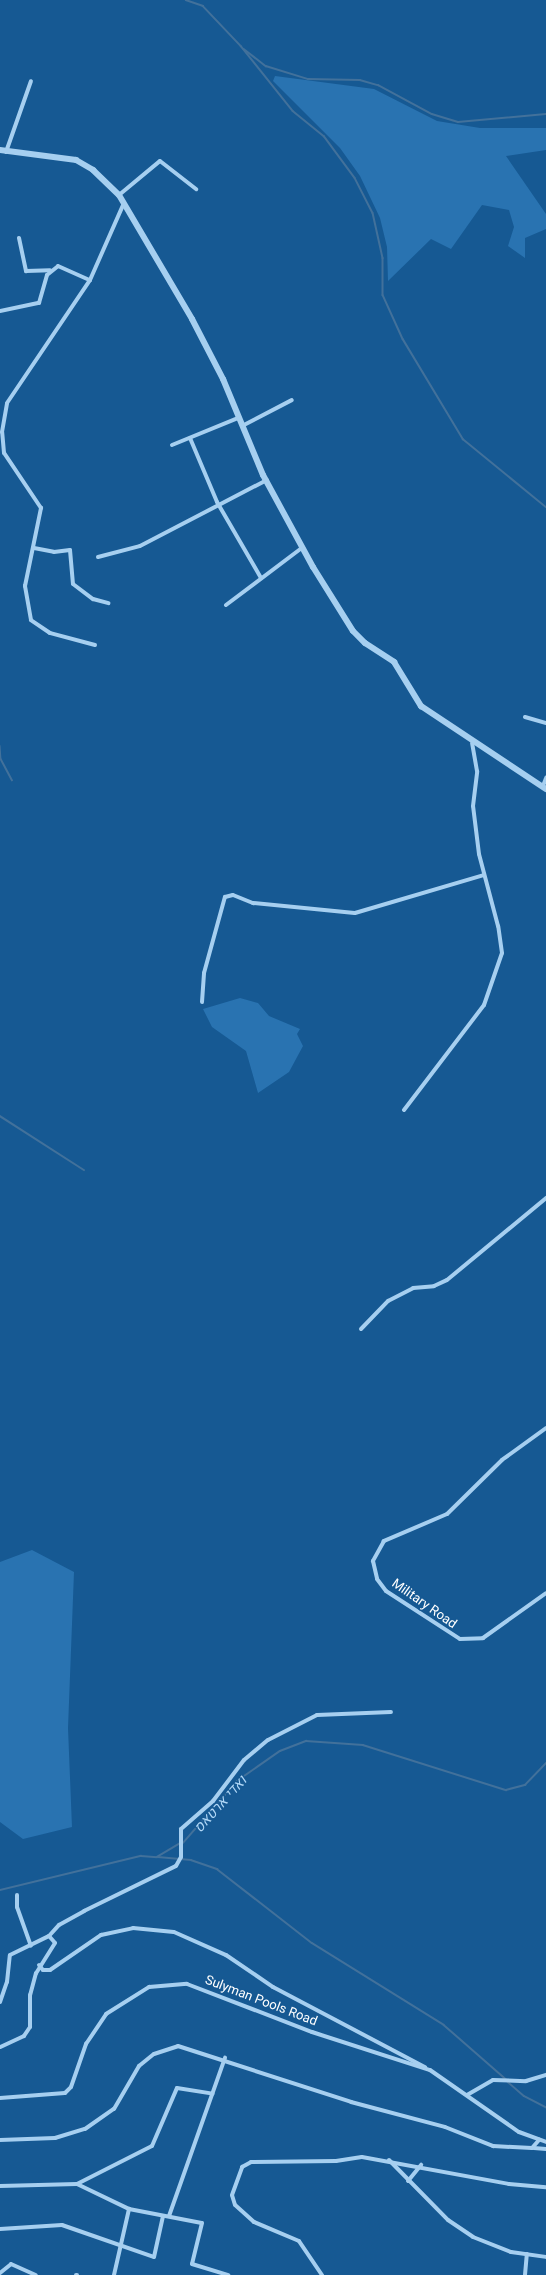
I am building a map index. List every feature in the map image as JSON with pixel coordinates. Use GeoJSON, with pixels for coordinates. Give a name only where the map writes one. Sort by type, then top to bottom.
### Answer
{"type":"FeatureCollection","features":[{"type":"Feature","properties":{"kind":"street"},"geometry":{"type":"LineString","coordinates":[[31,81],[3,151],[76,160],[93,170],[125,202],[203,339],[267,480],[303,547],[356,634],[394,662],[421,706],[472,743],[544,787],[546,778]]}},
{"type":"Feature","properties":{"kind":"street"},"geometry":{"type":"LineString","coordinates":[[119,195],[160,161],[196,189]]}},
{"type":"Feature","properties":{"kind":"street"},"geometry":{"type":"LineString","coordinates":[[95,645],[50,633],[31,620],[25,586],[41,508],[4,453],[2,432],[6,403],[90,280],[125,202]]}},
{"type":"Feature","properties":{"kind":"street"},"geometry":{"type":"LineString","coordinates":[[19,238],[26,271],[51,270],[58,266],[70,269],[90,280]]}},
{"type":"Feature","properties":{"kind":"street"},"geometry":{"type":"LineString","coordinates":[[0,311],[39,303],[51,270]]}},
{"type":"Feature","properties":{"kind":"street"},"geometry":{"type":"LineString","coordinates":[[242,426],[292,400]]}},
{"type":"Feature","properties":{"kind":"street"},"geometry":{"type":"LineString","coordinates":[[172,445],[238,418]]}},
{"type":"Feature","properties":{"kind":"street"},"geometry":{"type":"LineString","coordinates":[[190,438],[218,504],[261,578]]}},
{"type":"Feature","properties":{"kind":"street"},"geometry":{"type":"LineString","coordinates":[[98,558],[140,546],[218,504],[267,480]]}},
{"type":"Feature","properties":{"kind":"street"},"geometry":{"type":"LineString","coordinates":[[226,605],[303,547]]}},
{"type":"Feature","properties":{"kind":"street"},"geometry":{"type":"LineString","coordinates":[[34,548],[54,552],[70,550],[73,584],[93,599],[108,603]]}},
{"type":"Feature","properties":{"kind":"street"},"geometry":{"type":"LineString","coordinates":[[524,717],[546,723]]}},
{"type":"Feature","properties":{"kind":"street"},"geometry":{"type":"LineString","coordinates":[[404,1110],[484,1005],[502,953],[484,874],[473,806],[477,771],[472,743]]}},
{"type":"Feature","properties":{"kind":"street"},"geometry":{"type":"LineString","coordinates":[[202,1002],[204,973],[225,897],[233,895],[253,902],[355,913],[484,874]]}},
{"type":"Feature","properties":{"kind":"street"},"geometry":{"type":"LineString","coordinates":[[361,1329],[388,1302],[413,1288],[434,1286],[446,1280],[546,1198]]}},
{"type":"Feature","properties":{"kind":"street","name":"Military Road"},"geometry":{"type":"LineString","coordinates":[[546,1428],[502,1460],[447,1514],[384,1541],[373,1562],[377,1579],[386,1591],[460,1640],[483,1638],[546,1593]]}},
{"type":"Feature","properties":{"kind":"street"},"geometry":{"type":"LineString","coordinates":[[0,2002],[10,1955],[32,1946],[49,1936],[59,1925],[90,1908],[176,1866],[181,1857],[181,1829],[213,1801],[244,1760],[268,1740],[317,1715],[391,1712]]}},
{"type":"Feature","properties":{"kind":"street"},"geometry":{"type":"LineString","coordinates":[[16,1895],[17,1907],[32,1946]]}},
{"type":"Feature","properties":{"kind":"street"},"geometry":{"type":"LineString","coordinates":[[39,1965],[43,1970],[50,1970],[101,1935],[133,1928],[174,1932],[226,1955],[273,1987],[409,2055],[430,2070]]}},
{"type":"Feature","properties":{"kind":"street"},"geometry":{"type":"LineString","coordinates":[[0,2046],[24,2036],[30,2027],[30,1996],[39,1965],[56,1943],[49,1936]]}},
{"type":"Feature","properties":{"kind":"street","name":"Sulyman Pools Road"},"geometry":{"type":"LineString","coordinates":[[0,2098],[65,2093],[71,2088],[86,2044],[106,2014],[135,1993],[171,1982],[210,1990],[312,2032],[430,2070],[519,2132],[546,2142]]}},
{"type":"Feature","properties":{"kind":"street"},"geometry":{"type":"LineString","coordinates":[[0,2140],[70,2135],[101,2121],[122,2098],[139,2066],[167,2047],[178,2046],[225,2058],[351,2102],[446,2127],[493,2146],[546,2148]]}},
{"type":"Feature","properties":{"kind":"street"},"geometry":{"type":"LineString","coordinates":[[169,2216],[225,2058]]}},
{"type":"Feature","properties":{"kind":"street"},"geometry":{"type":"LineString","coordinates":[[467,2095],[493,2080],[526,2081],[546,2075]]}},
{"type":"Feature","properties":{"kind":"street"},"geometry":{"type":"LineString","coordinates":[[0,2186],[77,2184],[152,2146],[177,2088],[213,2094]]}},
{"type":"Feature","properties":{"kind":"street"},"geometry":{"type":"LineString","coordinates":[[532,2148],[539,2140]]}},
{"type":"Feature","properties":{"kind":"street"},"geometry":{"type":"LineString","coordinates":[[322,2275],[299,2240],[254,2222],[235,2205],[232,2195],[242,2167],[252,2162],[336,2161],[362,2157],[421,2165],[509,2184],[546,2187]]}},
{"type":"Feature","properties":{"kind":"street"},"geometry":{"type":"LineString","coordinates":[[389,2160],[448,2220],[473,2237],[527,2254],[546,2256]]}},
{"type":"Feature","properties":{"kind":"street"},"geometry":{"type":"LineString","coordinates":[[408,2181],[421,2165]]}},
{"type":"Feature","properties":{"kind":"street"},"geometry":{"type":"LineString","coordinates":[[77,2184],[129,2209],[202,2223],[192,2264],[228,2275]]}},
{"type":"Feature","properties":{"kind":"street"},"geometry":{"type":"LineString","coordinates":[[114,2275],[129,2209]]}},
{"type":"Feature","properties":{"kind":"street"},"geometry":{"type":"LineString","coordinates":[[0,2229],[62,2225],[121,2248],[154,2257],[163,2216]]}},
{"type":"Feature","properties":{"kind":"street"},"geometry":{"type":"LineString","coordinates":[[525,2275],[527,2254]]}},
{"type":"Feature","properties":{"kind":"street"},"geometry":{"type":"LineString","coordinates":[[0,2273],[11,2264],[36,2275]]}},
{"type":"Feature","properties":{"kind":"shaded area"},"geometry":{"type":"Polygon","coordinates":[[[275,76],[374,89],[437,121],[480,128],[546,128],[546,150],[506,156],[546,214],[546,229],[525,238],[525,258],[508,246],[514,227],[509,210],[482,205],[451,249],[431,239],[388,281],[387,247],[380,218],[360,176],[340,148],[273,81],[275,76]]]}},
{"type":"Feature","properties":{"kind":"shaded area"},"geometry":{"type":"Polygon","coordinates":[[[240,998],[258,1003],[269,1016],[300,1029],[297,1034],[303,1046],[289,1072],[258,1093],[246,1051],[212,1027],[203,1009],[240,998]]]}},
{"type":"Feature","properties":{"kind":"shaded area"},"geometry":{"type":"Polygon","coordinates":[[[32,1550],[74,1572],[68,1728],[72,1827],[23,1839],[0,1822],[0,1562],[32,1550]]]}},
{"type":"Feature","properties":{"kind":"waterway"},"geometry":{"type":"LineString","coordinates":[[186,0],[203,6],[241,46]]}},
{"type":"Feature","properties":{"kind":"waterway"},"geometry":{"type":"LineString","coordinates":[[241,46],[293,111],[324,136],[355,178],[373,213],[383,258],[383,295],[403,339],[463,439],[546,507]]}},
{"type":"Feature","properties":{"kind":"waterway"},"geometry":{"type":"LineString","coordinates":[[244,49],[266,66],[308,79],[360,80],[378,85],[432,114],[458,122],[546,114]]}},
{"type":"Feature","properties":{"kind":"waterway"},"geometry":{"type":"LineString","coordinates":[[0,746],[1,759],[12,780]]}},
{"type":"Feature","properties":{"kind":"waterway"},"geometry":{"type":"LineString","coordinates":[[0,1116],[84,1170]]}},
{"type":"Feature","properties":{"kind":"waterway","name":"ואדי ארטאס"},"geometry":{"type":"LineString","coordinates":[[183,1843],[237,1781],[280,1751],[306,1741],[363,1745],[506,1790],[525,1785],[546,1763]]}},
{"type":"Feature","properties":{"kind":"waterway","name":"ואדי ארטאס"},"geometry":{"type":"LineString","coordinates":[[0,1890],[141,1856],[157,1857],[179,1844]]}},
{"type":"Feature","properties":{"kind":"waterway"},"geometry":{"type":"LineString","coordinates":[[158,1857],[191,1860],[217,1869],[312,1943],[444,2025],[506,2079]]}},
{"type":"Feature","properties":{"kind":"waterway"},"geometry":{"type":"LineString","coordinates":[[508,2082],[524,2096],[546,2107]]}}]}
